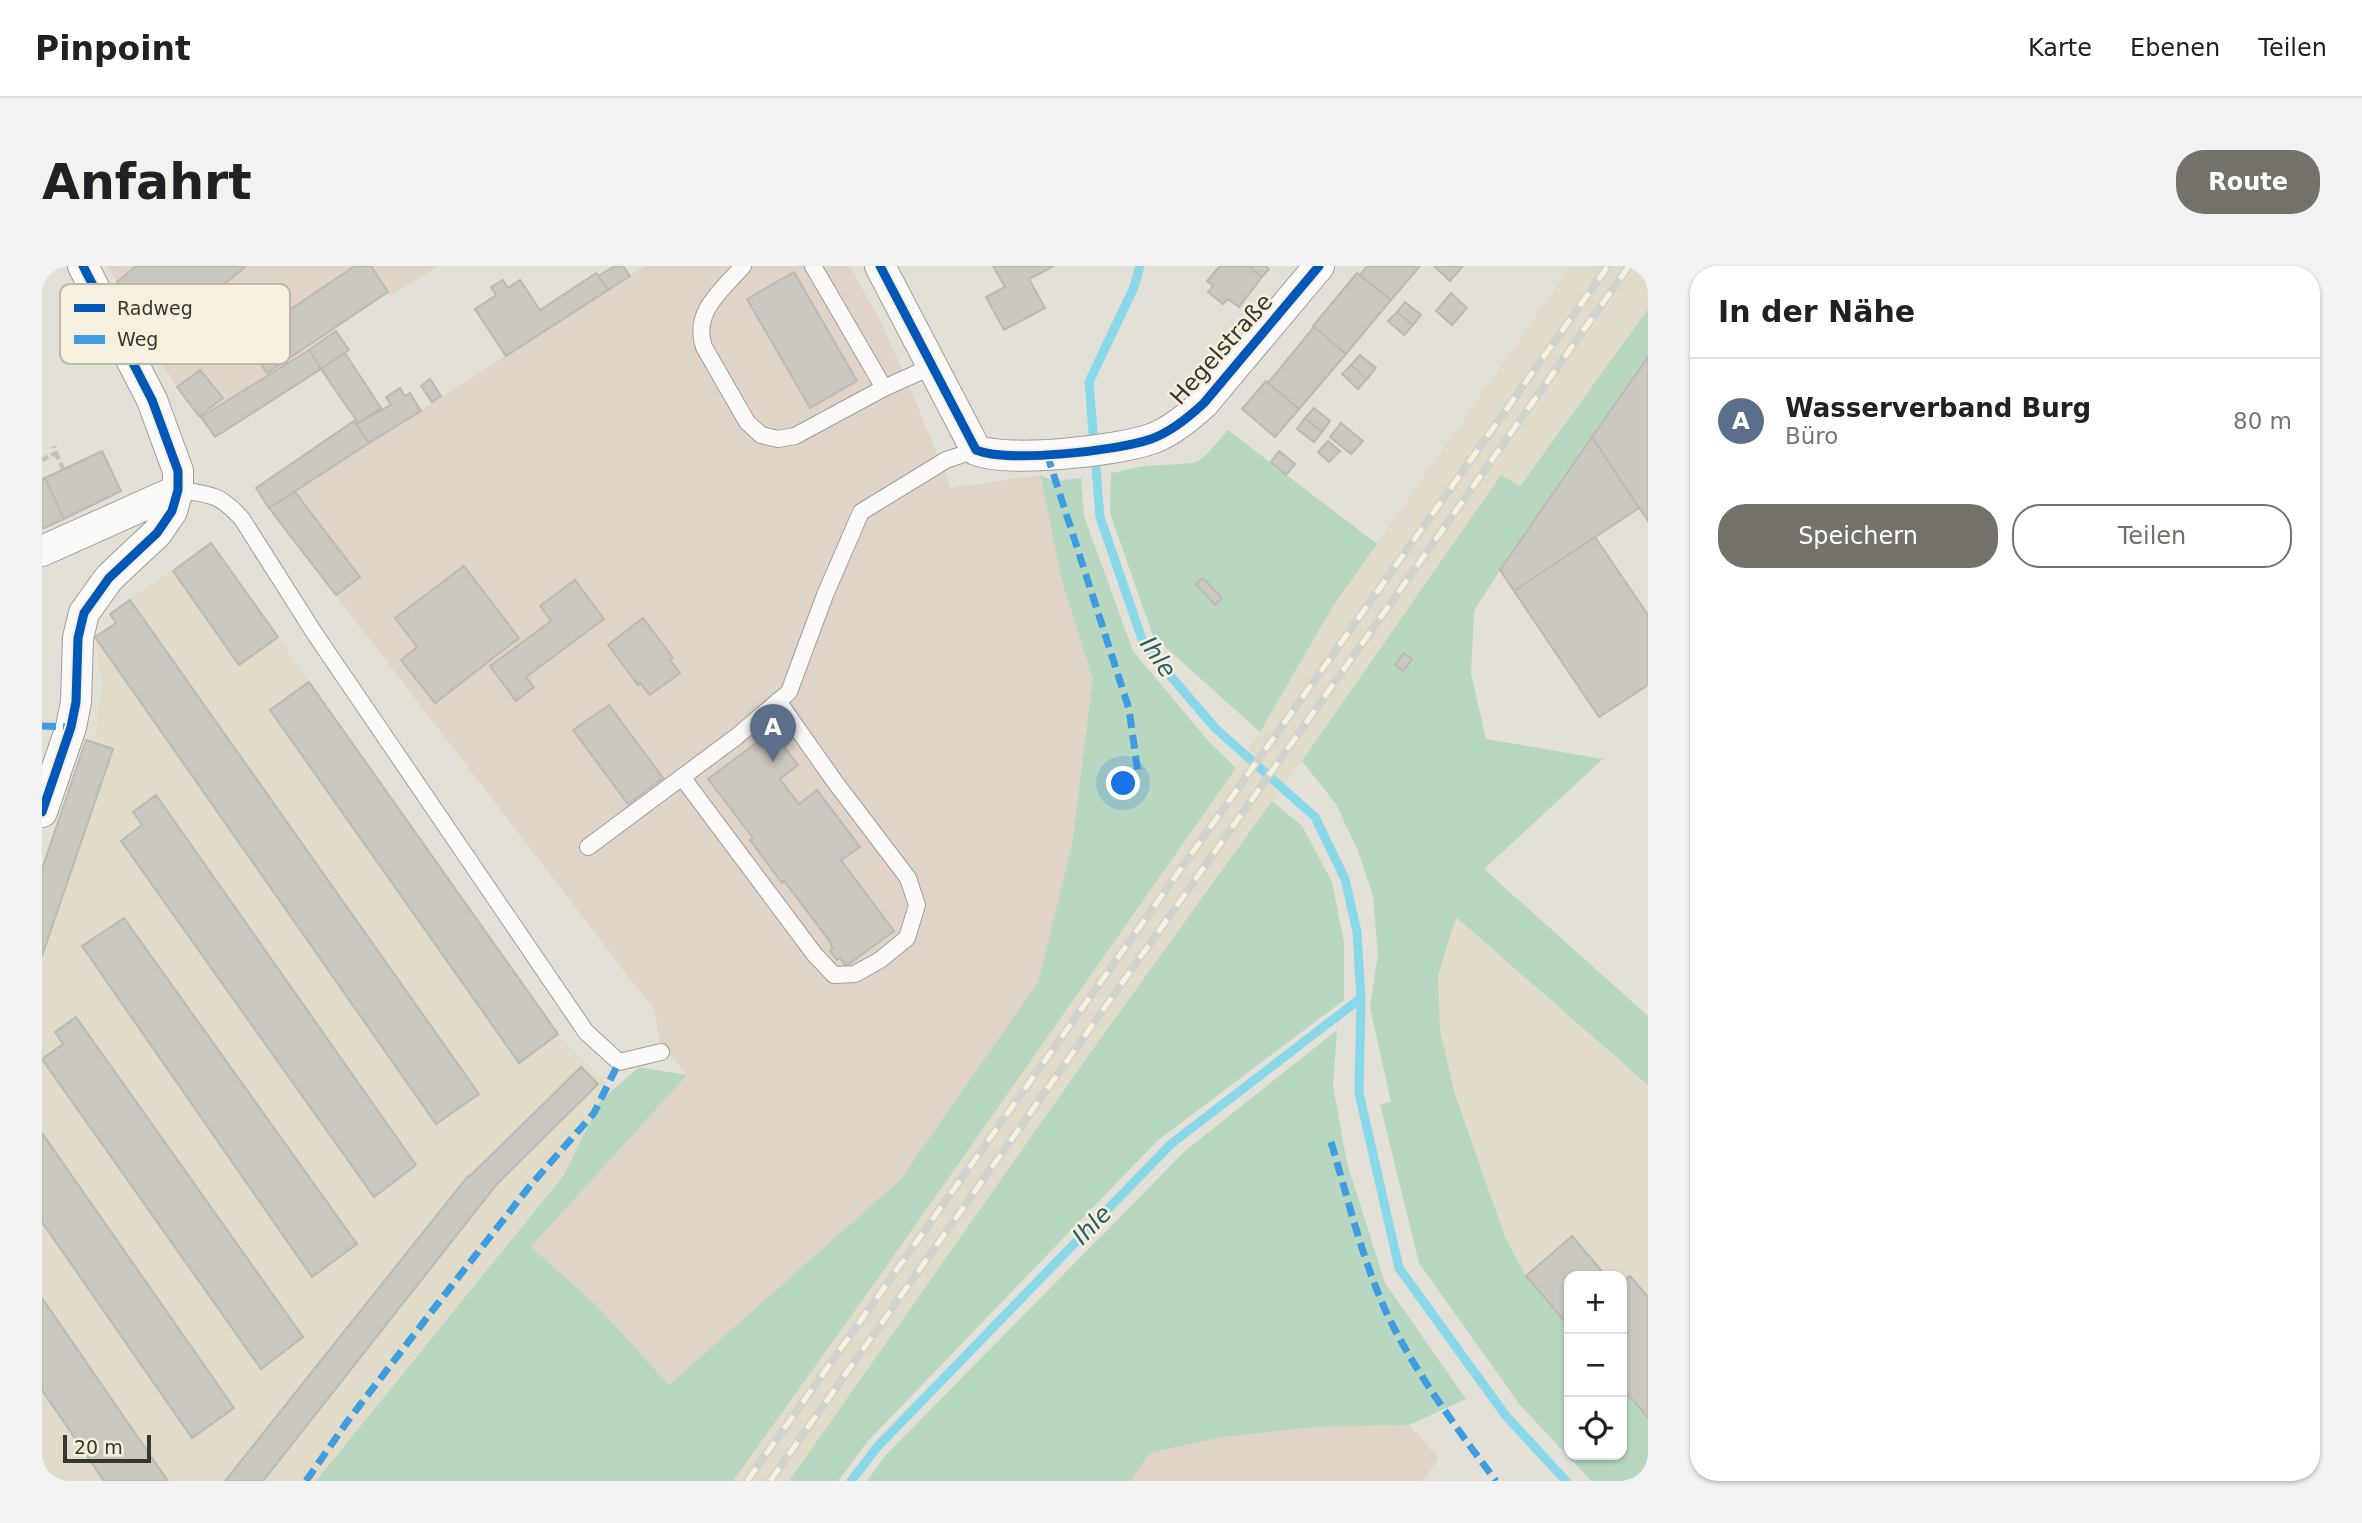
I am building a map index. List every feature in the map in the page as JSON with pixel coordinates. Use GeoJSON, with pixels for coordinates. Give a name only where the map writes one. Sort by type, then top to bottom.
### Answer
{"type":"FeatureCollection","features":[{"type":"Feature","properties":{"kind":"street"},"geometry":{"type":"LineString","coordinates":[[83,266],[92,284]]}},
{"type":"Feature","properties":{"kind":"street"},"geometry":{"type":"LineString","coordinates":[[880,266],[976,450]]}},
{"type":"Feature","properties":{"kind":"street","name":"Hegelstraße"},"geometry":{"type":"LineString","coordinates":[[976,450],[988,455],[1058,454],[1118,447],[1153,439],[1185,420],[1204,402],[1319,266]]}},
{"type":"Feature","properties":{"kind":"street"},"geometry":{"type":"LineString","coordinates":[[42,813],[71,727],[76,702],[78,638],[84,613],[109,578],[157,533],[172,511],[178,490],[178,471],[152,401],[133,364]]}},
{"type":"Feature","properties":{"kind":"street"},"geometry":{"type":"LineString","coordinates":[[42,551],[178,490]]}},
{"type":"Feature","properties":{"kind":"lane"},"geometry":{"type":"LineString","coordinates":[[743,266],[706,308],[700,322],[699,334],[747,422],[761,435],[778,439],[794,436],[884,388],[933,366]]}},
{"type":"Feature","properties":{"kind":"lane"},"geometry":{"type":"LineString","coordinates":[[813,266],[884,388]]}},
{"type":"Feature","properties":{"kind":"lane"},"geometry":{"type":"LineString","coordinates":[[588,847],[736,737],[789,692],[825,595],[861,512],[946,460],[976,450]]}},
{"type":"Feature","properties":{"kind":"lane"},"geometry":{"type":"LineString","coordinates":[[178,490],[208,494],[228,503],[242,519],[315,634],[586,1032],[619,1062],[661,1052]]}},
{"type":"Feature","properties":{"kind":"lane"},"geometry":{"type":"LineString","coordinates":[[682,777],[815,955],[834,975],[855,974],[880,960],[907,938],[917,905],[908,878],[778,701]]}},
{"type":"Feature","properties":{"kind":"path"},"geometry":{"type":"LineString","coordinates":[[54,446],[63,469]]}},
{"type":"Feature","properties":{"kind":"path"},"geometry":{"type":"LineString","coordinates":[[42,460],[56,453]]}},
{"type":"Feature","properties":{"kind":"shaded area"},"geometry":{"type":"Polygon","coordinates":[[[107,266],[438,266],[391,296],[388,292],[335,328],[336,331],[290,360],[290,284],[117,282],[107,266]]]}},
{"type":"Feature","properties":{"kind":"shaded area"},"geometry":{"type":"Polygon","coordinates":[[[645,266],[850,266],[882,324],[951,488],[1040,475],[1063,585],[1093,679],[1072,845],[1038,982],[900,1180],[669,1385],[595,1304],[531,1247],[687,1075],[659,1041],[655,1011],[269,508],[645,266]]]}},
{"type":"Feature","properties":{"kind":"shaded area"},"geometry":{"type":"Polygon","coordinates":[[[1571,266],[1648,266],[1648,309],[1519,486],[1501,475],[1302,761],[1088,1056],[789,1481],[733,1481],[1236,768],[1333,606],[1571,266]]]}},
{"type":"Feature","properties":{"kind":"shaded area"},"geometry":{"type":"Polygon","coordinates":[[[163,364],[284,364],[201,417],[163,364]]]}},
{"type":"Feature","properties":{"kind":"shaded area"},"geometry":{"type":"Polygon","coordinates":[[[211,543],[558,1034],[605,1082],[601,1100],[564,1175],[316,1481],[42,1481],[42,869],[86,740],[94,742],[102,684],[95,637],[116,623],[110,614],[211,543]]]}},
{"type":"Feature","properties":{"kind":"shaded area"},"geometry":{"type":"Polygon","coordinates":[[[1456,916],[1648,1085],[1648,1418],[1627,1393],[1627,1271],[1564,1271],[1564,1320],[1526,1276],[1505,1237],[1455,1094],[1440,1031],[1438,976],[1456,916]]]}},
{"type":"Feature","properties":{"kind":"shaded area"},"geometry":{"type":"Polygon","coordinates":[[[1409,1425],[1439,1458],[1423,1481],[1131,1481],[1148,1453],[1223,1437],[1315,1427],[1409,1425]]]}},
{"type":"Feature","properties":{"kind":"green space"},"geometry":{"type":"Polygon","coordinates":[[[1648,309],[1648,357],[1474,611],[1471,674],[1486,739],[1603,759],[1484,869],[1648,1016],[1648,1085],[1456,917],[1438,976],[1440,1031],[1455,1094],[1505,1237],[1526,1276],[1564,1320],[1564,1452],[1520,1405],[1419,1263],[1380,1104],[1391,1102],[1370,1007],[1378,954],[1373,896],[1358,851],[1336,804],[1302,761],[1501,475],[1520,486],[1648,309]]]}},
{"type":"Feature","properties":{"kind":"green space"},"geometry":{"type":"Polygon","coordinates":[[[1228,430],[1377,544],[1333,606],[1260,732],[1153,636],[1110,513],[1111,473],[1145,466],[1195,463],[1207,454],[1228,430]]]}},
{"type":"Feature","properties":{"kind":"green space"},"geometry":{"type":"Polygon","coordinates":[[[1040,475],[1054,481],[1081,478],[1084,516],[1133,651],[1210,743],[1236,768],[733,1481],[316,1481],[564,1175],[601,1100],[639,1067],[687,1075],[531,1247],[595,1304],[669,1385],[900,1180],[1038,982],[1072,845],[1093,679],[1063,585],[1040,475]]]}},
{"type":"Feature","properties":{"kind":"green space"},"geometry":{"type":"Polygon","coordinates":[[[1272,801],[1302,826],[1332,882],[1344,942],[1344,1000],[1157,1141],[868,1441],[838,1481],[789,1481],[1088,1056],[1272,801]]]}},
{"type":"Feature","properties":{"kind":"green space"},"geometry":{"type":"Polygon","coordinates":[[[1337,1030],[1333,1086],[1347,1163],[1385,1283],[1466,1399],[1409,1425],[1315,1427],[1223,1437],[1149,1453],[1131,1481],[867,1481],[885,1456],[1185,1151],[1337,1030]]]}},
{"type":"Feature","properties":{"kind":"green space"},"geometry":{"type":"Polygon","coordinates":[[[1627,1393],[1648,1418],[1648,1481],[1591,1481],[1571,1460],[1627,1460],[1627,1393]]]}},
{"type":"Feature","properties":{"kind":"building"},"geometry":{"type":"Polygon","coordinates":[[[136,266],[246,266],[224,284],[117,282],[136,266]]]}},
{"type":"Feature","properties":{"kind":"building"},"geometry":{"type":"Polygon","coordinates":[[[355,266],[371,266],[388,292],[290,358],[290,310],[355,266]]]}},
{"type":"Feature","properties":{"kind":"building"},"geometry":{"type":"Polygon","coordinates":[[[615,266],[623,266],[630,276],[608,290],[598,276],[615,266]]]}},
{"type":"Feature","properties":{"kind":"building"},"geometry":{"type":"Polygon","coordinates":[[[993,266],[1054,266],[1029,279],[1045,308],[1004,330],[986,297],[1005,287],[993,266]]]}},
{"type":"Feature","properties":{"kind":"building"},"geometry":{"type":"Polygon","coordinates":[[[1220,266],[1248,266],[1262,277],[1239,307],[1228,299],[1223,304],[1208,292],[1213,286],[1207,281],[1220,266]]]}},
{"type":"Feature","properties":{"kind":"building"},"geometry":{"type":"Polygon","coordinates":[[[1248,266],[1266,266],[1269,269],[1262,277],[1248,266]]]}},
{"type":"Feature","properties":{"kind":"building"},"geometry":{"type":"Polygon","coordinates":[[[1367,266],[1420,266],[1391,300],[1360,275],[1367,266]]]}},
{"type":"Feature","properties":{"kind":"building"},"geometry":{"type":"Polygon","coordinates":[[[1434,266],[1463,266],[1450,281],[1434,266]]]}},
{"type":"Feature","properties":{"kind":"building"},"geometry":{"type":"Polygon","coordinates":[[[794,272],[857,381],[810,408],[747,299],[794,272]]]}},
{"type":"Feature","properties":{"kind":"building"},"geometry":{"type":"Polygon","coordinates":[[[596,273],[608,290],[506,356],[475,309],[496,295],[491,287],[503,280],[508,288],[520,280],[540,310],[596,273]]]}},
{"type":"Feature","properties":{"kind":"building"},"geometry":{"type":"Polygon","coordinates":[[[1357,273],[1391,300],[1346,354],[1313,326],[1357,273]]]}},
{"type":"Feature","properties":{"kind":"building"},"geometry":{"type":"Polygon","coordinates":[[[1451,293],[1467,308],[1452,325],[1436,311],[1451,293]]]}},
{"type":"Feature","properties":{"kind":"building"},"geometry":{"type":"Polygon","coordinates":[[[1405,302],[1421,315],[1413,325],[1397,312],[1405,302]]]}},
{"type":"Feature","properties":{"kind":"building"},"geometry":{"type":"Polygon","coordinates":[[[1397,312],[1413,325],[1404,335],[1388,321],[1397,312]]]}},
{"type":"Feature","properties":{"kind":"building"},"geometry":{"type":"Polygon","coordinates":[[[1314,327],[1346,354],[1299,409],[1268,383],[1314,327]]]}},
{"type":"Feature","properties":{"kind":"building"},"geometry":{"type":"Polygon","coordinates":[[[336,331],[349,350],[321,369],[309,350],[336,331]]]}},
{"type":"Feature","properties":{"kind":"building"},"geometry":{"type":"Polygon","coordinates":[[[309,350],[321,369],[215,437],[201,417],[309,350]]]}},
{"type":"Feature","properties":{"kind":"building"},"geometry":{"type":"Polygon","coordinates":[[[345,353],[381,408],[358,423],[321,369],[345,353]]]}},
{"type":"Feature","properties":{"kind":"building"},"geometry":{"type":"Polygon","coordinates":[[[1360,355],[1376,368],[1367,379],[1351,365],[1360,355]]]}},
{"type":"Feature","properties":{"kind":"building"},"geometry":{"type":"Polygon","coordinates":[[[1648,357],[1648,521],[1592,437],[1648,357]]]}},
{"type":"Feature","properties":{"kind":"building"},"geometry":{"type":"Polygon","coordinates":[[[261,364],[280,364],[267,373],[261,364]]]}},
{"type":"Feature","properties":{"kind":"building"},"geometry":{"type":"Polygon","coordinates":[[[1351,365],[1367,379],[1358,389],[1342,374],[1351,365]]]}},
{"type":"Feature","properties":{"kind":"building"},"geometry":{"type":"Polygon","coordinates":[[[200,370],[223,398],[199,416],[177,387],[200,370]]]}},
{"type":"Feature","properties":{"kind":"building"},"geometry":{"type":"Polygon","coordinates":[[[430,379],[441,396],[432,402],[421,386],[430,379]]]}},
{"type":"Feature","properties":{"kind":"building"},"geometry":{"type":"Polygon","coordinates":[[[1266,381],[1299,409],[1275,437],[1242,409],[1266,381]]]}},
{"type":"Feature","properties":{"kind":"building"},"geometry":{"type":"Polygon","coordinates":[[[400,388],[405,396],[410,393],[421,411],[369,443],[356,424],[391,405],[386,397],[400,388]]]}},
{"type":"Feature","properties":{"kind":"building"},"geometry":{"type":"Polygon","coordinates":[[[1314,408],[1330,421],[1322,432],[1305,418],[1314,408]]]}},
{"type":"Feature","properties":{"kind":"building"},"geometry":{"type":"Polygon","coordinates":[[[1305,418],[1322,432],[1314,442],[1297,429],[1305,418]]]}},
{"type":"Feature","properties":{"kind":"building"},"geometry":{"type":"Polygon","coordinates":[[[354,421],[369,443],[269,508],[256,488],[354,421]]]}},
{"type":"Feature","properties":{"kind":"building"},"geometry":{"type":"Polygon","coordinates":[[[1341,423],[1363,441],[1351,454],[1330,437],[1341,423]]]}},
{"type":"Feature","properties":{"kind":"building"},"geometry":{"type":"Polygon","coordinates":[[[1592,437],[1639,508],[1514,591],[1500,570],[1592,437]]]}},
{"type":"Feature","properties":{"kind":"building"},"geometry":{"type":"Polygon","coordinates":[[[1328,441],[1340,451],[1329,462],[1318,452],[1328,441]]]}},
{"type":"Feature","properties":{"kind":"building"},"geometry":{"type":"Polygon","coordinates":[[[102,451],[121,491],[64,519],[45,478],[102,451]]]}},
{"type":"Feature","properties":{"kind":"building"},"geometry":{"type":"Polygon","coordinates":[[[1279,451],[1295,464],[1286,475],[1271,462],[1279,451]]]}},
{"type":"Feature","properties":{"kind":"building"},"geometry":{"type":"Polygon","coordinates":[[[45,478],[64,519],[42,529],[42,479],[45,478]]]}},
{"type":"Feature","properties":{"kind":"building"},"geometry":{"type":"Polygon","coordinates":[[[295,492],[360,577],[336,595],[269,508],[295,492]]]}},
{"type":"Feature","properties":{"kind":"building"},"geometry":{"type":"Polygon","coordinates":[[[1595,537],[1648,615],[1648,685],[1599,717],[1514,591],[1595,537]]]}},
{"type":"Feature","properties":{"kind":"building"},"geometry":{"type":"Polygon","coordinates":[[[211,543],[278,637],[239,665],[173,571],[211,543]]]}},
{"type":"Feature","properties":{"kind":"building"},"geometry":{"type":"Polygon","coordinates":[[[464,566],[519,638],[435,703],[401,660],[417,647],[395,618],[464,566]]]}},
{"type":"Feature","properties":{"kind":"building"},"geometry":{"type":"Polygon","coordinates":[[[1203,578],[1222,598],[1215,605],[1196,584],[1203,578]]]}},
{"type":"Feature","properties":{"kind":"building"},"geometry":{"type":"Polygon","coordinates":[[[575,580],[604,619],[526,677],[534,687],[516,701],[490,666],[551,621],[540,606],[575,580]]]}},
{"type":"Feature","properties":{"kind":"building"},"geometry":{"type":"Polygon","coordinates":[[[130,600],[479,1094],[436,1124],[95,637],[116,623],[110,614],[130,600]]]}},
{"type":"Feature","properties":{"kind":"building"},"geometry":{"type":"Polygon","coordinates":[[[643,618],[673,658],[670,660],[680,673],[650,695],[640,683],[638,685],[608,645],[643,618]]]}},
{"type":"Feature","properties":{"kind":"building"},"geometry":{"type":"Polygon","coordinates":[[[1404,653],[1412,659],[1403,671],[1395,665],[1404,653]]]}},
{"type":"Feature","properties":{"kind":"building"},"geometry":{"type":"Polygon","coordinates":[[[309,682],[558,1034],[519,1063],[270,710],[309,682]]]}},
{"type":"Feature","properties":{"kind":"building"},"geometry":{"type":"Polygon","coordinates":[[[609,705],[663,778],[628,804],[573,730],[609,705]]]}},
{"type":"Feature","properties":{"kind":"building"},"geometry":{"type":"Polygon","coordinates":[[[772,731],[798,765],[780,779],[799,804],[817,790],[860,847],[841,860],[894,931],[846,966],[830,951],[833,948],[828,939],[784,881],[782,883],[750,840],[753,838],[708,779],[772,731]]]}},
{"type":"Feature","properties":{"kind":"building"},"geometry":{"type":"Polygon","coordinates":[[[86,740],[113,749],[42,956],[42,869],[86,740]]]}},
{"type":"Feature","properties":{"kind":"building"},"geometry":{"type":"Polygon","coordinates":[[[156,795],[416,1165],[374,1197],[121,841],[142,825],[133,812],[156,795]]]}},
{"type":"Feature","properties":{"kind":"building"},"geometry":{"type":"Polygon","coordinates":[[[124,918],[357,1244],[312,1277],[82,946],[124,918]]]}},
{"type":"Feature","properties":{"kind":"building"},"geometry":{"type":"Polygon","coordinates":[[[76,1017],[303,1337],[261,1369],[42,1059],[63,1044],[55,1032],[76,1017]]]}},
{"type":"Feature","properties":{"kind":"building"},"geometry":{"type":"Polygon","coordinates":[[[581,1067],[598,1084],[497,1184],[263,1481],[225,1481],[468,1176],[581,1067]]]}},
{"type":"Feature","properties":{"kind":"building"},"geometry":{"type":"Polygon","coordinates":[[[42,1133],[234,1408],[192,1438],[42,1222],[42,1133]]]}},
{"type":"Feature","properties":{"kind":"building"},"geometry":{"type":"Polygon","coordinates":[[[1572,1236],[1602,1271],[1564,1271],[1564,1320],[1526,1276],[1572,1236]]]}},
{"type":"Feature","properties":{"kind":"building"},"geometry":{"type":"Polygon","coordinates":[[[1630,1276],[1648,1297],[1648,1418],[1627,1393],[1627,1279],[1630,1276]]]}},
{"type":"Feature","properties":{"kind":"building"},"geometry":{"type":"Polygon","coordinates":[[[42,1298],[168,1481],[104,1481],[42,1390],[42,1298]]]}},
{"type":"Feature","properties":{"kind":"waterway","name":"Ihle"},"geometry":{"type":"LineString","coordinates":[[851,1481],[878,1446],[1171,1144],[1361,998],[1357,932],[1345,879],[1315,817],[1215,728],[1144,645],[1100,517],[1089,382],[1134,287],[1140,266]]}},
{"type":"Feature","properties":{"kind":"waterway","name":"Ihle"},"geometry":{"type":"LineString","coordinates":[[1361,998],[1359,1093],[1399,1268],[1506,1416],[1566,1481]]}},
{"type":"Feature","properties":{"kind":"railway"},"geometry":{"type":"LineString","coordinates":[[747,1481],[1608,266]]}},
{"type":"Feature","properties":{"kind":"railway"},"geometry":{"type":"LineString","coordinates":[[770,1481],[1629,266]]}},
{"type":"Feature","properties":{"kind":"marked path"},"geometry":{"type":"LineString","coordinates":[[1047,454],[1129,709],[1138,773]]}},
{"type":"Feature","properties":{"kind":"marked path"},"geometry":{"type":"LineString","coordinates":[[42,726],[71,727]]}},
{"type":"Feature","properties":{"kind":"marked path"},"geometry":{"type":"LineString","coordinates":[[306,1481],[347,1422],[439,1302],[529,1187],[594,1113],[619,1062]]}},
{"type":"Feature","properties":{"kind":"marked path"},"geometry":{"type":"LineString","coordinates":[[1331,1142],[1364,1255],[1390,1320],[1426,1383],[1496,1481]]}},
{"type":"Feature","properties":{"kind":"cycle path"},"geometry":{"type":"LineString","coordinates":[[83,266],[92,284]]}},
{"type":"Feature","properties":{"kind":"cycle path"},"geometry":{"type":"LineString","coordinates":[[880,266],[976,450],[1012,455],[1063,454],[1114,448],[1151,439],[1173,428],[1204,403],[1319,266]]}},
{"type":"Feature","properties":{"kind":"cycle path"},"geometry":{"type":"LineString","coordinates":[[42,812],[71,727],[76,702],[78,638],[84,613],[109,578],[157,533],[172,511],[178,490],[178,471],[152,400],[133,364]]}},
{"type":"Feature","properties":{"kind":"place","name":"Wasserverband Burg"},"geometry":{"type":"Point","coordinates":[773,762]}}]}
